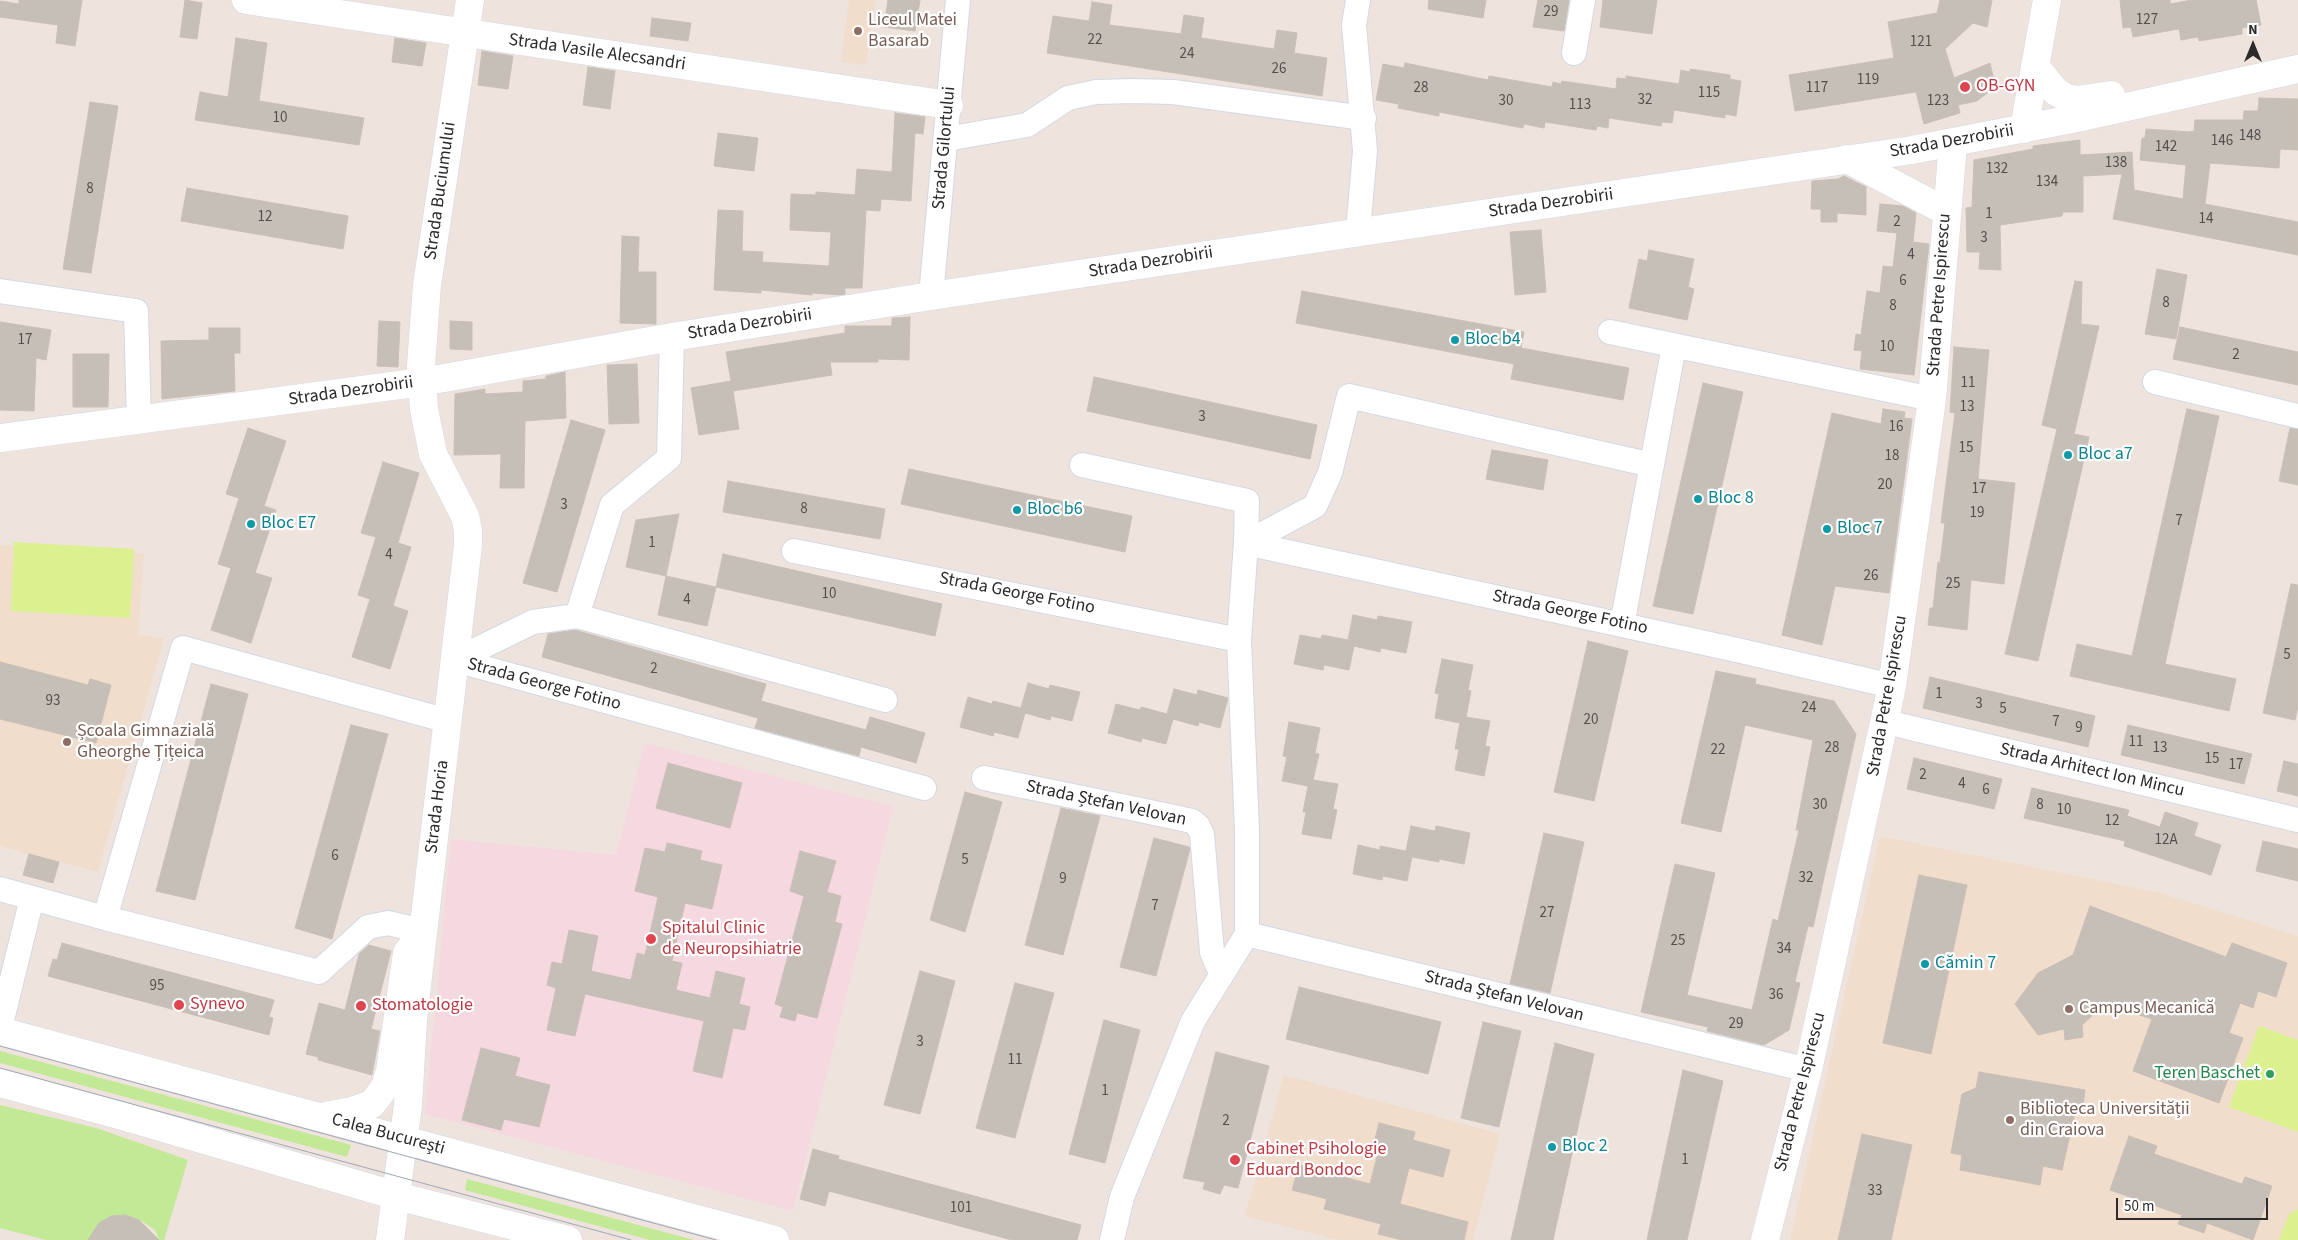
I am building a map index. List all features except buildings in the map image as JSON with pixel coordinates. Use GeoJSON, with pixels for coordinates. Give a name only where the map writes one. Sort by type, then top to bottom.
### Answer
{"type":"FeatureCollection","features":[{"type":"Feature","properties":{"kind":"street","name":"Strada Vasile Alecsandri"},"geometry":{"type":"LineString","coordinates":[[246,0],[949,105]]}},
{"type":"Feature","properties":{"kind":"street","name":"Strada Buciumului"},"geometry":{"type":"LineString","coordinates":[[422,382],[427,285],[470,0]]}},
{"type":"Feature","properties":{"kind":"street","name":"Strada Gilortului"},"geometry":{"type":"LineString","coordinates":[[931,296],[958,0]]}},
{"type":"Feature","properties":{"kind":"street"},"geometry":{"type":"LineString","coordinates":[[1358,0],[1354,25],[1364,118],[1365,151],[1358,231]]}},
{"type":"Feature","properties":{"kind":"street"},"geometry":{"type":"LineString","coordinates":[[1574,54],[1583,0]]}},
{"type":"Feature","properties":{"kind":"street"},"geometry":{"type":"LineString","coordinates":[[2024,129],[2047,0]]}},
{"type":"Feature","properties":{"kind":"street"},"geometry":{"type":"LineString","coordinates":[[2035,66],[2056,92],[2076,100],[2140,91],[2177,95]]}},
{"type":"Feature","properties":{"kind":"street","name":"Strada Dezrobirii"},"geometry":{"type":"LineString","coordinates":[[0,438],[422,382],[672,338],[931,296],[1358,231],[1618,195],[1953,143],[2298,69]]}},
{"type":"Feature","properties":{"kind":"street"},"geometry":{"type":"LineString","coordinates":[[946,138],[1027,125],[1068,98],[1105,92],[1173,92],[1364,118]]}},
{"type":"Feature","properties":{"kind":"street","name":"Strada Petre Ispirescu"},"geometry":{"type":"LineString","coordinates":[[1765,1240],[1808,1070],[1886,722],[1932,400],[1953,143]]}},
{"type":"Feature","properties":{"kind":"street"},"geometry":{"type":"LineString","coordinates":[[1846,159],[1947,212]]}},
{"type":"Feature","properties":{"kind":"street"},"geometry":{"type":"LineString","coordinates":[[0,290],[136,311],[139,421]]}},
{"type":"Feature","properties":{"kind":"street"},"geometry":{"type":"LineString","coordinates":[[1610,332],[1932,400]]}},
{"type":"Feature","properties":{"kind":"street"},"geometry":{"type":"LineString","coordinates":[[577,616],[612,505],[669,458],[672,338]]}},
{"type":"Feature","properties":{"kind":"street"},"geometry":{"type":"LineString","coordinates":[[1622,625],[1674,346]]}},
{"type":"Feature","properties":{"kind":"street","name":"Strada Horia"},"geometry":{"type":"LineString","coordinates":[[390,1240],[408,1106],[413,1020],[468,545],[468,530],[465,516],[433,454],[426,425],[422,382]]}},
{"type":"Feature","properties":{"kind":"street"},"geometry":{"type":"LineString","coordinates":[[2155,382],[2298,416]]}},
{"type":"Feature","properties":{"kind":"street"},"geometry":{"type":"LineString","coordinates":[[1246,543],[1315,506],[1330,473],[1349,396],[1652,465]]}},
{"type":"Feature","properties":{"kind":"street"},"geometry":{"type":"LineString","coordinates":[[1082,465],[1247,501],[1239,640],[1247,831],[1246,934],[1193,1021],[1122,1197],[1112,1240]]}},
{"type":"Feature","properties":{"kind":"street","name":"Strada George Fotino"},"geometry":{"type":"LineString","coordinates":[[1246,543],[1892,686]]}},
{"type":"Feature","properties":{"kind":"street","name":"Strada George Fotino"},"geometry":{"type":"LineString","coordinates":[[794,551],[1239,640]]}},
{"type":"Feature","properties":{"kind":"street","name":"Strada George Fotino"},"geometry":{"type":"LineString","coordinates":[[455,660],[533,622],[577,616],[885,700]]}},
{"type":"Feature","properties":{"kind":"street"},"geometry":{"type":"LineString","coordinates":[[105,918],[182,648],[448,721]]}},
{"type":"Feature","properties":{"kind":"street","name":"Strada George Fotino"},"geometry":{"type":"LineString","coordinates":[[455,660],[924,788]]}},
{"type":"Feature","properties":{"kind":"street","name":"Strada Arhitect Ion Mincu"},"geometry":{"type":"LineString","coordinates":[[1886,722],[2298,820]]}},
{"type":"Feature","properties":{"kind":"street","name":"Strada Ștefan Velovan"},"geometry":{"type":"LineString","coordinates":[[984,778],[1131,808],[1192,822],[1198,826],[1202,834],[1212,952],[1221,973]]}},
{"type":"Feature","properties":{"kind":"street"},"geometry":{"type":"LineString","coordinates":[[0,889],[105,918],[318,972],[368,927],[388,924],[423,931],[407,953],[386,1087],[372,1104],[352,1111],[320,1116]]}},
{"type":"Feature","properties":{"kind":"street"},"geometry":{"type":"LineString","coordinates":[[0,1030],[32,898]]}},
{"type":"Feature","properties":{"kind":"street","name":"Strada Ștefan Velovan"},"geometry":{"type":"LineString","coordinates":[[1246,934],[1808,1070]]}},
{"type":"Feature","properties":{"kind":"street","name":"Calea București"},"geometry":{"type":"LineString","coordinates":[[0,1030],[775,1240]]}},
{"type":"Feature","properties":{"kind":"street"},"geometry":{"type":"LineString","coordinates":[[0,1083],[119,1115],[397,1196],[568,1240]]}},
{"type":"Feature","properties":{"kind":"shaded area","name":"Liceul Matei Basarab"},"geometry":{"type":"Polygon","coordinates":[[[849,0],[875,0],[866,65],[841,62],[849,0]]]}},
{"type":"Feature","properties":{"kind":"shaded area","name":"Școala Gimnazială Gheorghe Țițeica"},"geometry":{"type":"Polygon","coordinates":[[[0,545],[144,553],[138,635],[164,638],[98,872],[0,846],[0,545]]]}},
{"type":"Feature","properties":{"kind":"shaded area","name":"Spitalul Clinic de Neuropsihiatrie"},"geometry":{"type":"Polygon","coordinates":[[[645,743],[893,806],[793,1211],[425,1114],[451,839],[616,855],[645,743]]]}},
{"type":"Feature","properties":{"kind":"shaded area","name":"Campus Mecanică"},"geometry":{"type":"Polygon","coordinates":[[[1880,836],[2160,893],[2298,936],[2298,1240],[1790,1240],[1880,836]]]}},
{"type":"Feature","properties":{"kind":"shaded area"},"geometry":{"type":"Polygon","coordinates":[[[1284,1075],[1500,1134],[1473,1240],[1338,1240],[1245,1216],[1284,1075]]]}},
{"type":"Feature","properties":{"kind":"green space"},"geometry":{"type":"Polygon","coordinates":[[[14,542],[134,549],[130,618],[11,611],[14,542]]]}},
{"type":"Feature","properties":{"kind":"green space","name":"Teren Baschet"},"geometry":{"type":"Polygon","coordinates":[[[2259,1026],[2298,1040],[2298,1132],[2229,1107],[2259,1026]]]}},
{"type":"Feature","properties":{"kind":"green space"},"geometry":{"type":"Polygon","coordinates":[[[0,1051],[351,1145],[347,1157],[0,1063],[0,1051]]]}},
{"type":"Feature","properties":{"kind":"green space"},"geometry":{"type":"Polygon","coordinates":[[[0,1105],[96,1128],[188,1160],[164,1240],[159,1240],[155,1230],[140,1220],[125,1215],[111,1216],[99,1223],[90,1240],[46,1240],[0,1228],[0,1105]]]}},
{"type":"Feature","properties":{"kind":"green space"},"geometry":{"type":"Polygon","coordinates":[[[467,1179],[694,1240],[650,1240],[465,1190],[467,1179]]]}},
{"type":"Feature","properties":{"kind":"green space"},"geometry":{"type":"Polygon","coordinates":[[[2298,1209],[2298,1240],[2279,1240],[2289,1214],[2298,1209]]]}},
{"type":"Feature","properties":{"kind":"tram line"},"geometry":{"type":"LineString","coordinates":[[0,1046],[716,1240]]}},
{"type":"Feature","properties":{"kind":"tram line"},"geometry":{"type":"LineString","coordinates":[[0,1068],[631,1240]]}},
{"type":"Feature","properties":{"kind":"place","name":"Liceul Matei Basarab"},"geometry":{"type":"Point","coordinates":[858,31]}},
{"type":"Feature","properties":{"kind":"place","name":"OB-GYN"},"geometry":{"type":"Point","coordinates":[1965,87]}},
{"type":"Feature","properties":{"kind":"place","name":"Bloc b4"},"geometry":{"type":"Point","coordinates":[1455,340]}},
{"type":"Feature","properties":{"kind":"place","name":"Bloc a7"},"geometry":{"type":"Point","coordinates":[2068,455]}},
{"type":"Feature","properties":{"kind":"place","name":"Bloc 8"},"geometry":{"type":"Point","coordinates":[1698,499]}},
{"type":"Feature","properties":{"kind":"place","name":"Bloc b6"},"geometry":{"type":"Point","coordinates":[1017,510]}},
{"type":"Feature","properties":{"kind":"place","name":"Bloc E7"},"geometry":{"type":"Point","coordinates":[251,524]}},
{"type":"Feature","properties":{"kind":"place","name":"Bloc 7"},"geometry":{"type":"Point","coordinates":[1827,529]}},
{"type":"Feature","properties":{"kind":"place","name":"Școala Gimnazială Gheorghe Țițeica"},"geometry":{"type":"Point","coordinates":[67,742]}},
{"type":"Feature","properties":{"kind":"place","name":"Spitalul Clinic de Neuropsihiatrie"},"geometry":{"type":"Point","coordinates":[651,939]}},
{"type":"Feature","properties":{"kind":"place","name":"Cămin 7"},"geometry":{"type":"Point","coordinates":[1925,964]}},
{"type":"Feature","properties":{"kind":"place","name":"Synevo"},"geometry":{"type":"Point","coordinates":[179,1005]}},
{"type":"Feature","properties":{"kind":"place","name":"Stomatologie"},"geometry":{"type":"Point","coordinates":[361,1006]}},
{"type":"Feature","properties":{"kind":"place","name":"Campus Mecanică"},"geometry":{"type":"Point","coordinates":[2069,1009]}},
{"type":"Feature","properties":{"kind":"place","name":"Teren Baschet"},"geometry":{"type":"Point","coordinates":[2270,1074]}},
{"type":"Feature","properties":{"kind":"place","name":"Biblioteca Universității din Craiova"},"geometry":{"type":"Point","coordinates":[2010,1120]}},
{"type":"Feature","properties":{"kind":"place","name":"Bloc 2"},"geometry":{"type":"Point","coordinates":[1552,1147]}},
{"type":"Feature","properties":{"kind":"place","name":"Cabinet Psihologie Eduard Bondoc"},"geometry":{"type":"Point","coordinates":[1235,1160]}}]}
